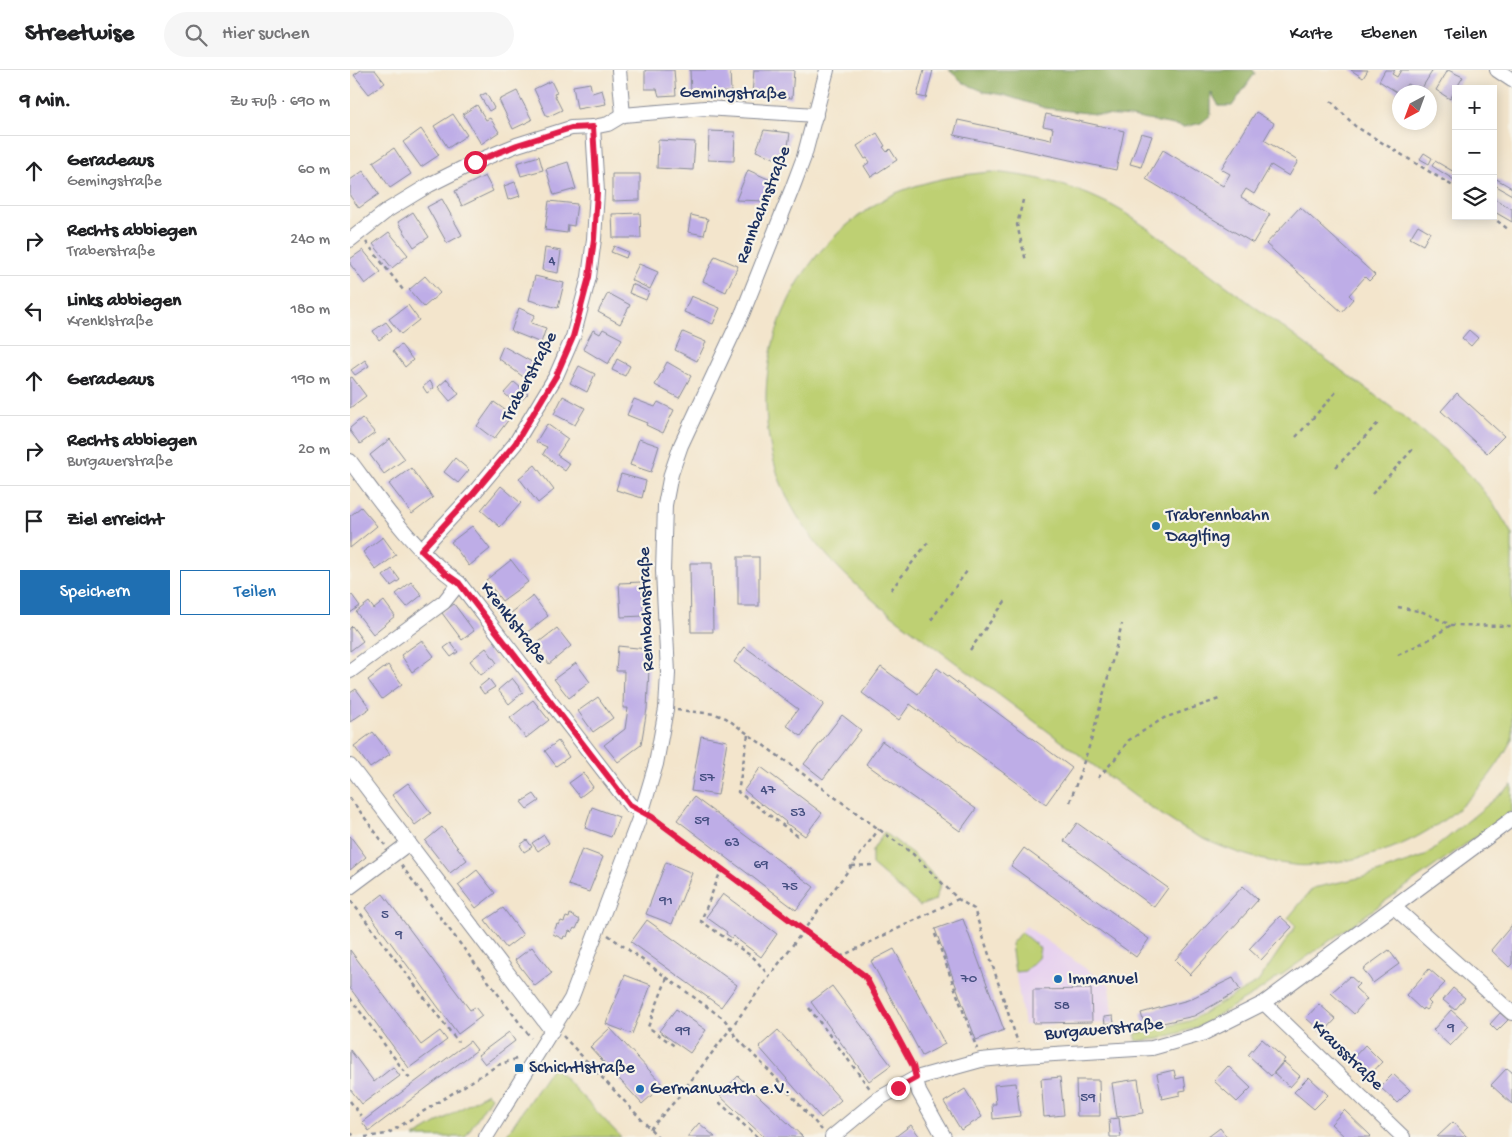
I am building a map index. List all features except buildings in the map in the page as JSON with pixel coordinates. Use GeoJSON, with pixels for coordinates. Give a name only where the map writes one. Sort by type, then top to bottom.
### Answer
{"type":"FeatureCollection","features":[{"type":"Feature","properties":{"kind":"street"},"geometry":{"type":"LineString","coordinates":[[619,70],[623,115]]}},
{"type":"Feature","properties":{"kind":"street","name":"Rennbahnstraße"},"geometry":{"type":"LineString","coordinates":[[486,1137],[558,1034],[642,811],[656,764],[666,709],[668,673],[663,571],[665,505],[671,474],[681,445],[742,312],[792,189],[804,157],[827,70]]}},
{"type":"Feature","properties":{"kind":"street"},"geometry":{"type":"LineString","coordinates":[[1497,70],[1512,80]]}},
{"type":"Feature","properties":{"kind":"street","name":"Gemingstraße"},"geometry":{"type":"LineString","coordinates":[[355,236],[388,210],[421,190],[475,162],[517,145],[571,128],[608,124],[623,115],[705,108],[816,115]]}},
{"type":"Feature","properties":{"kind":"street","name":"Traberstraße"},"geometry":{"type":"LineString","coordinates":[[421,550],[473,494],[515,444],[556,376],[573,337],[589,277],[594,239],[597,192],[593,127]]}},
{"type":"Feature","properties":{"kind":"street","name":"Krenklstraße"},"geometry":{"type":"LineString","coordinates":[[350,461],[402,531],[446,574],[459,583],[630,805],[642,811]]}},
{"type":"Feature","properties":{"kind":"street"},"geometry":{"type":"LineString","coordinates":[[350,671],[444,602],[459,583]]}},
{"type":"Feature","properties":{"kind":"street"},"geometry":{"type":"LineString","coordinates":[[350,766],[558,1034]]}},
{"type":"Feature","properties":{"kind":"street","name":"Burgauerstraße"},"geometry":{"type":"LineString","coordinates":[[832,1137],[878,1099],[916,1078],[981,1060],[1152,1048],[1202,1034],[1264,1002],[1512,819]]}},
{"type":"Feature","properties":{"kind":"street"},"geometry":{"type":"LineString","coordinates":[[350,887],[409,843]]}},
{"type":"Feature","properties":{"kind":"street"},"geometry":{"type":"LineString","coordinates":[[1394,907],[1512,1013]]}},
{"type":"Feature","properties":{"kind":"street","name":"Krausstraße"},"geometry":{"type":"LineString","coordinates":[[1264,1002],[1401,1136]]}},
{"type":"Feature","properties":{"kind":"street"},"geometry":{"type":"LineString","coordinates":[[916,1078],[919,1092],[944,1137]]}},
{"type":"Feature","properties":{"kind":"path"},"geometry":{"type":"LineString","coordinates":[[1331,101],[1355,126],[1452,186]]}},
{"type":"Feature","properties":{"kind":"path"},"geometry":{"type":"LineString","coordinates":[[1022,200],[1017,225],[1026,261]]}},
{"type":"Feature","properties":{"kind":"path"},"geometry":{"type":"LineString","coordinates":[[1496,220],[1509,230]]}},
{"type":"Feature","properties":{"kind":"path"},"geometry":{"type":"LineString","coordinates":[[355,236],[404,290]]}},
{"type":"Feature","properties":{"kind":"path"},"geometry":{"type":"LineString","coordinates":[[1296,437],[1336,392]]}},
{"type":"Feature","properties":{"kind":"path"},"geometry":{"type":"LineString","coordinates":[[1336,467],[1378,423]]}},
{"type":"Feature","properties":{"kind":"path"},"geometry":{"type":"LineString","coordinates":[[1372,494],[1413,449]]}},
{"type":"Feature","properties":{"kind":"path"},"geometry":{"type":"LineString","coordinates":[[891,590],[929,541]]}},
{"type":"Feature","properties":{"kind":"path"},"geometry":{"type":"LineString","coordinates":[[930,620],[967,571]]}},
{"type":"Feature","properties":{"kind":"path"},"geometry":{"type":"LineString","coordinates":[[970,650],[1006,600]]}},
{"type":"Feature","properties":{"kind":"path"},"geometry":{"type":"LineString","coordinates":[[1398,607],[1423,612],[1450,625],[1512,626]]}},
{"type":"Feature","properties":{"kind":"path"},"geometry":{"type":"LineString","coordinates":[[1070,802],[1091,741],[1122,624]]}},
{"type":"Feature","properties":{"kind":"path"},"geometry":{"type":"LineString","coordinates":[[1398,655],[1428,640],[1450,625]]}},
{"type":"Feature","properties":{"kind":"path"},"geometry":{"type":"LineString","coordinates":[[1098,778],[1129,740],[1164,718],[1222,698]]}},
{"type":"Feature","properties":{"kind":"path"},"geometry":{"type":"LineString","coordinates":[[666,709],[715,714],[726,718],[913,854],[958,899],[974,909],[1022,1056]]}},
{"type":"Feature","properties":{"kind":"path"},"geometry":{"type":"LineString","coordinates":[[748,735],[738,792],[798,837]]}},
{"type":"Feature","properties":{"kind":"path"},"geometry":{"type":"LineString","coordinates":[[350,798],[533,1041]]}},
{"type":"Feature","properties":{"kind":"path"},"geometry":{"type":"LineString","coordinates":[[642,811],[722,868],[865,976],[913,1066],[916,1078]]}},
{"type":"Feature","properties":{"kind":"path"},"geometry":{"type":"LineString","coordinates":[[650,1129],[676,1100],[770,977],[879,829]]}},
{"type":"Feature","properties":{"kind":"path"},"geometry":{"type":"LineString","coordinates":[[852,866],[872,865]]}},
{"type":"Feature","properties":{"kind":"path"},"geometry":{"type":"LineString","coordinates":[[722,868],[701,921],[754,958],[770,977]]}},
{"type":"Feature","properties":{"kind":"path"},"geometry":{"type":"LineString","coordinates":[[350,899],[458,1042]]}},
{"type":"Feature","properties":{"kind":"path"},"geometry":{"type":"LineString","coordinates":[[840,957],[958,899]]}},
{"type":"Feature","properties":{"kind":"path"},"geometry":{"type":"LineString","coordinates":[[598,930],[724,1019],[735,1036],[774,1076],[828,1137]]}},
{"type":"Feature","properties":{"kind":"path"},"geometry":{"type":"LineString","coordinates":[[935,934],[981,1060]]}},
{"type":"Feature","properties":{"kind":"path"},"geometry":{"type":"LineString","coordinates":[[667,978],[648,1027],[676,1047]]}},
{"type":"Feature","properties":{"kind":"path"},"geometry":{"type":"LineString","coordinates":[[350,998],[410,1079]]}},
{"type":"Feature","properties":{"kind":"path"},"geometry":{"type":"LineString","coordinates":[[809,1008],[878,1099]]}},
{"type":"Feature","properties":{"kind":"path"},"geometry":{"type":"LineString","coordinates":[[558,1034],[658,1137]]}},
{"type":"Feature","properties":{"kind":"path"},"geometry":{"type":"LineString","coordinates":[[366,1137],[387,1134],[498,1065],[522,1057]]}},
{"type":"Feature","properties":{"kind":"path"},"geometry":{"type":"LineString","coordinates":[[350,1101],[361,1116]]}},
{"type":"Feature","properties":{"kind":"path"},"geometry":{"type":"LineString","coordinates":[[719,1102],[757,1137]]}},
{"type":"Feature","properties":{"kind":"path"},"geometry":{"type":"LineString","coordinates":[[350,1134],[357,1137]]}},
{"type":"Feature","properties":{"kind":"shaded area","name":"Immanuel"},"geometry":{"type":"Polygon","coordinates":[[[1026,926],[1110,986],[1114,1023],[1024,1025],[1011,944],[1026,926]]]}},
{"type":"Feature","properties":{"kind":"green space"},"geometry":{"type":"Polygon","coordinates":[[[949,70],[1253,70],[1255,73],[1232,106],[1219,106],[1211,92],[1211,115],[1201,123],[1184,127],[1132,117],[1045,108],[1004,95],[985,92],[964,83],[949,70]]]}},
{"type":"Feature","properties":{"kind":"green space","name":"Trabrennbahn Daglfing"},"geometry":{"type":"Polygon","coordinates":[[[991,172],[1024,176],[1069,187],[1098,199],[1128,215],[1399,413],[1446,451],[1472,477],[1495,506],[1512,534],[1512,739],[1498,764],[1481,786],[1440,823],[1416,837],[1391,848],[1364,857],[1315,865],[1299,866],[1266,860],[1239,853],[1212,842],[1186,830],[1144,803],[881,607],[835,564],[809,533],[787,497],[779,478],[770,443],[766,408],[768,372],[774,338],[786,305],[803,274],[825,246],[851,222],[873,206],[896,193],[931,181],[991,172]]]}},
{"type":"Feature","properties":{"kind":"green space"},"geometry":{"type":"Polygon","coordinates":[[[1512,785],[1512,811],[1259,991],[1198,1027],[1159,1039],[1137,1041],[1135,1034],[1189,1021],[1258,982],[1296,926],[1288,918],[1313,888],[1368,876],[1425,856],[1512,785]]]}},
{"type":"Feature","properties":{"kind":"green space"},"geometry":{"type":"Polygon","coordinates":[[[884,832],[913,854],[941,883],[935,900],[920,906],[872,865],[872,851],[884,832]]]}},
{"type":"Feature","properties":{"kind":"green space"},"geometry":{"type":"Polygon","coordinates":[[[1021,932],[1040,948],[1038,958],[1025,971],[1015,972],[1011,944],[1021,932]]]}},
{"type":"Feature","properties":{"kind":"green space"},"geometry":{"type":"Polygon","coordinates":[[[553,1066],[621,1137],[505,1137],[553,1066]]]}},
{"type":"Feature","properties":{"kind":"green space"},"geometry":{"type":"Polygon","coordinates":[[[487,1093],[491,1097],[465,1137],[414,1137],[487,1093]]]}},
{"type":"Feature","properties":{"kind":"place","name":"Trabrennbahn Daglfing"},"geometry":{"type":"Point","coordinates":[1156,526]}},
{"type":"Feature","properties":{"kind":"place","name":"Immanuel"},"geometry":{"type":"Point","coordinates":[1058,979]}},
{"type":"Feature","properties":{"kind":"place","name":"Schichtlstraße"},"geometry":{"type":"Point","coordinates":[519,1068]}},
{"type":"Feature","properties":{"kind":"place","name":"Germanwatch e.V."},"geometry":{"type":"Point","coordinates":[640,1089]}},
{"type":"Feature","properties":{"kind":"route"},"geometry":{"type":"LineString","coordinates":[[475,162],[517,145],[571,128],[593,127],[597,192],[589,277],[573,337],[556,376],[539,406],[515,444],[473,494],[421,550],[446,574],[459,583],[630,805],[652,817],[865,976],[913,1066],[916,1078],[898,1088]]}}]}
